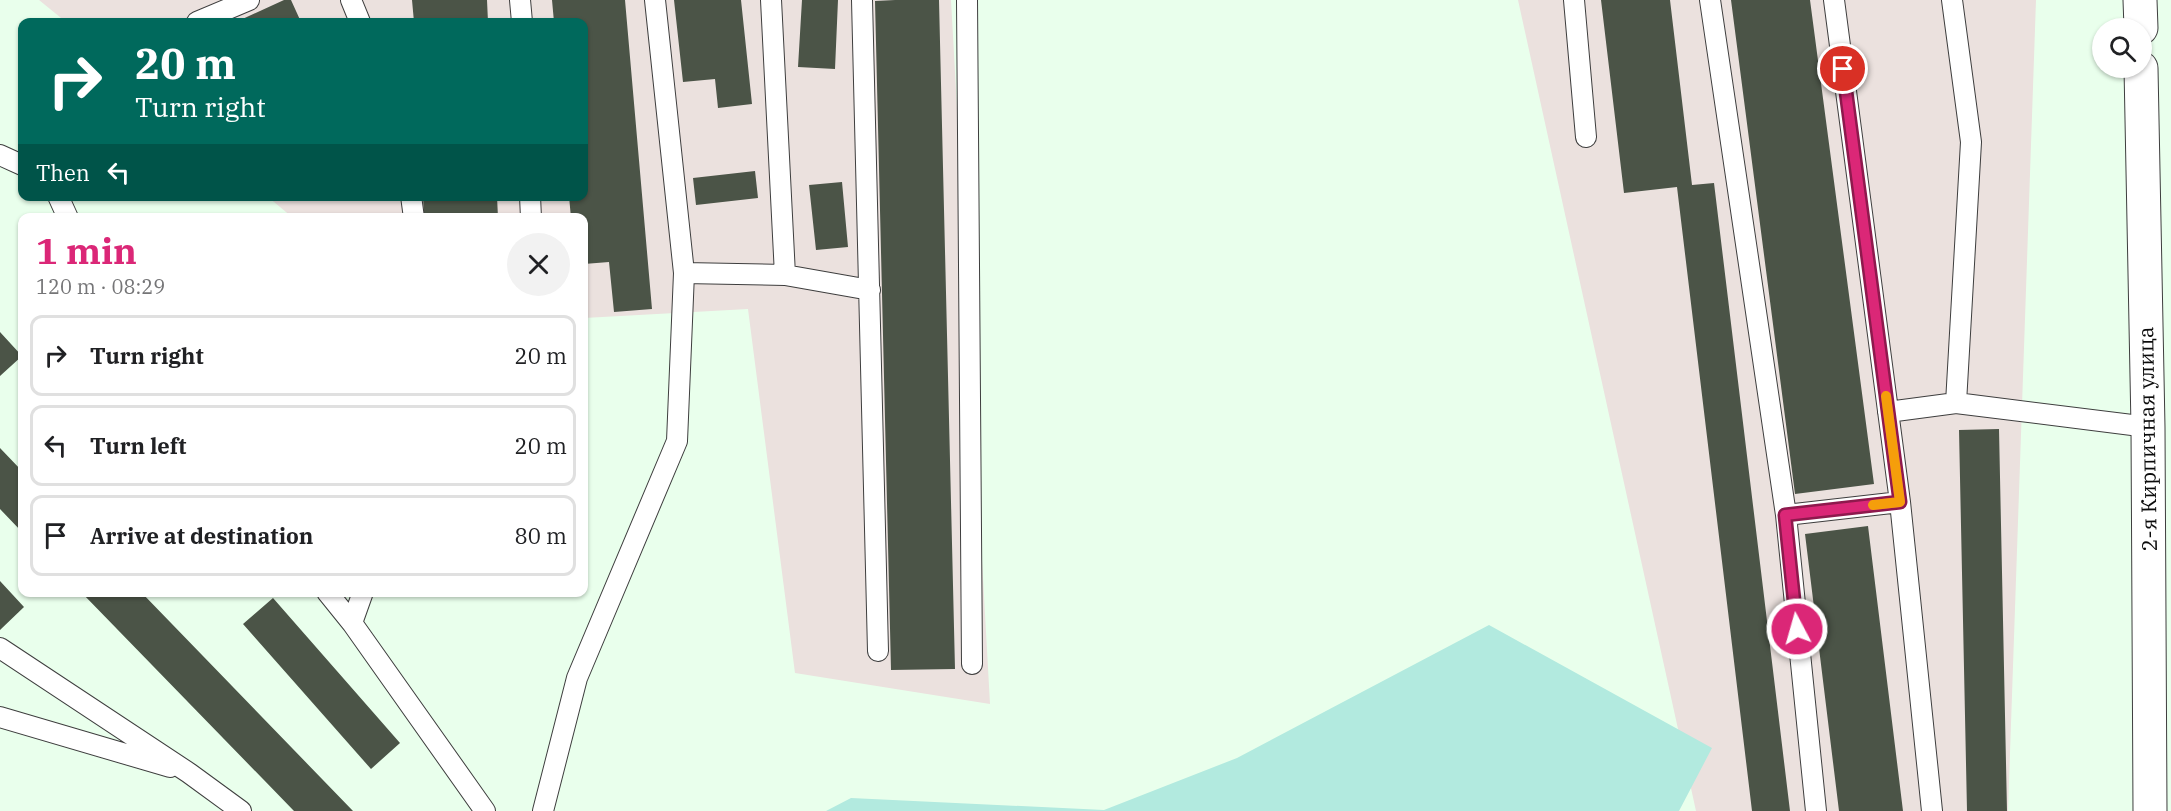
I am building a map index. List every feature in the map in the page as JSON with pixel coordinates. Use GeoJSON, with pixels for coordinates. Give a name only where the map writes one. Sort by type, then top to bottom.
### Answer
{"type":"FeatureCollection","features":[{"type":"Feature","properties":{"kind":"street"},"geometry":{"type":"LineString","coordinates":[[2140,0],[2141,18]]}},
{"type":"Feature","properties":{"kind":"street","name":"2-я Кирпичная улица"},"geometry":{"type":"LineString","coordinates":[[2141,78],[2148,427],[2150,811]]}},
{"type":"Feature","properties":{"kind":"lane"},"geometry":{"type":"LineString","coordinates":[[206,18],[249,0]]}},
{"type":"Feature","properties":{"kind":"lane"},"geometry":{"type":"LineString","coordinates":[[351,0],[358,18]]}},
{"type":"Feature","properties":{"kind":"lane"},"geometry":{"type":"LineString","coordinates":[[520,0],[522,18]]}},
{"type":"Feature","properties":{"kind":"lane"},"geometry":{"type":"LineString","coordinates":[[543,811],[577,678],[677,441],[684,273],[655,0]]}},
{"type":"Feature","properties":{"kind":"lane"},"geometry":{"type":"LineString","coordinates":[[771,0],[785,275]]}},
{"type":"Feature","properties":{"kind":"lane"},"geometry":{"type":"LineString","coordinates":[[862,0],[878,651]]}},
{"type":"Feature","properties":{"kind":"lane"},"geometry":{"type":"LineString","coordinates":[[967,0],[972,664]]}},
{"type":"Feature","properties":{"kind":"lane"},"geometry":{"type":"LineString","coordinates":[[1574,0],[1586,137]]}},
{"type":"Feature","properties":{"kind":"lane"},"geometry":{"type":"LineString","coordinates":[[1710,0],[1785,515],[1816,811]]}},
{"type":"Feature","properties":{"kind":"lane"},"geometry":{"type":"LineString","coordinates":[[1834,0],[1900,502],[1932,811]]}},
{"type":"Feature","properties":{"kind":"lane"},"geometry":{"type":"LineString","coordinates":[[1952,0],[1971,142],[1956,402]]}},
{"type":"Feature","properties":{"kind":"lane"},"geometry":{"type":"LineString","coordinates":[[0,154],[18,163]]}},
{"type":"Feature","properties":{"kind":"lane"},"geometry":{"type":"LineString","coordinates":[[684,273],[785,275],[870,290]]}},
{"type":"Feature","properties":{"kind":"lane"},"geometry":{"type":"LineString","coordinates":[[1888,412],[1956,402],[2148,427]]}},
{"type":"Feature","properties":{"kind":"lane"},"geometry":{"type":"LineString","coordinates":[[1785,515],[1900,502]]}},
{"type":"Feature","properties":{"kind":"lane"},"geometry":{"type":"LineString","coordinates":[[331,597],[352,623],[485,811]]}},
{"type":"Feature","properties":{"kind":"lane"},"geometry":{"type":"LineString","coordinates":[[352,623],[361,597]]}},
{"type":"Feature","properties":{"kind":"lane"},"geometry":{"type":"LineString","coordinates":[[0,648],[189,773],[241,811]]}},
{"type":"Feature","properties":{"kind":"lane"},"geometry":{"type":"LineString","coordinates":[[0,717],[189,773]]}},
{"type":"Feature","properties":{"kind":"shaded area"},"geometry":{"type":"Polygon","coordinates":[[[39,0],[951,0],[990,704],[795,673],[748,309],[588,318],[588,213],[287,213],[273,201],[588,201],[588,18],[61,18],[39,0]]]}},
{"type":"Feature","properties":{"kind":"shaded area"},"geometry":{"type":"Polygon","coordinates":[[[1518,0],[2036,0],[2008,811],[1696,811],[1518,0]]]}},
{"type":"Feature","properties":{"kind":"shaded area"},"geometry":{"type":"Polygon","coordinates":[[[1489,625],[1712,748],[1679,811],[826,811],[851,798],[1104,810],[1237,758],[1489,625]]]}},
{"type":"Feature","properties":{"kind":"building"},"geometry":{"type":"Polygon","coordinates":[[[284,0],[291,0],[299,18],[245,18],[284,0]]]}},
{"type":"Feature","properties":{"kind":"building"},"geometry":{"type":"Polygon","coordinates":[[[412,0],[487,0],[488,18],[414,18],[412,0]]]}},
{"type":"Feature","properties":{"kind":"building"},"geometry":{"type":"Polygon","coordinates":[[[552,0],[625,0],[652,309],[614,312],[609,262],[588,264],[588,213],[571,213],[569,201],[588,201],[588,18],[554,18],[552,0]]]}},
{"type":"Feature","properties":{"kind":"building"},"geometry":{"type":"Polygon","coordinates":[[[674,0],[741,0],[752,104],[718,108],[715,79],[683,82],[674,0]]]}},
{"type":"Feature","properties":{"kind":"building"},"geometry":{"type":"Polygon","coordinates":[[[802,0],[838,0],[835,69],[798,67],[802,0]]]}},
{"type":"Feature","properties":{"kind":"building"},"geometry":{"type":"Polygon","coordinates":[[[939,0],[955,669],[891,670],[875,1],[939,0]]]}},
{"type":"Feature","properties":{"kind":"building"},"geometry":{"type":"Polygon","coordinates":[[[1601,0],[1670,0],[1692,185],[1714,183],[1790,811],[1752,811],[1677,187],[1624,193],[1601,0]]]}},
{"type":"Feature","properties":{"kind":"building"},"geometry":{"type":"Polygon","coordinates":[[[1731,0],[1810,0],[1874,484],[1795,494],[1731,0]]]}},
{"type":"Feature","properties":{"kind":"building"},"geometry":{"type":"Polygon","coordinates":[[[755,171],[758,198],[696,205],[693,178],[755,171]]]}},
{"type":"Feature","properties":{"kind":"building"},"geometry":{"type":"Polygon","coordinates":[[[842,182],[848,247],[816,250],[809,185],[842,182]]]}},
{"type":"Feature","properties":{"kind":"building"},"geometry":{"type":"Polygon","coordinates":[[[423,201],[497,201],[498,213],[424,213],[423,201]]]}},
{"type":"Feature","properties":{"kind":"building"},"geometry":{"type":"Polygon","coordinates":[[[0,332],[18,352],[18,360],[0,376],[0,332]]]}},
{"type":"Feature","properties":{"kind":"building"},"geometry":{"type":"Polygon","coordinates":[[[1999,429],[2007,811],[1967,811],[1959,430],[1999,429]]]}},
{"type":"Feature","properties":{"kind":"building"},"geometry":{"type":"Polygon","coordinates":[[[0,448],[18,467],[18,528],[0,509],[0,448]]]}},
{"type":"Feature","properties":{"kind":"building"},"geometry":{"type":"Polygon","coordinates":[[[1868,526],[1903,811],[1839,811],[1805,534],[1868,526]]]}},
{"type":"Feature","properties":{"kind":"building"},"geometry":{"type":"Polygon","coordinates":[[[0,581],[24,607],[0,630],[0,581]]]}},
{"type":"Feature","properties":{"kind":"building"},"geometry":{"type":"Polygon","coordinates":[[[86,597],[146,597],[353,811],[294,811],[86,597]]]}},
{"type":"Feature","properties":{"kind":"building"},"geometry":{"type":"Polygon","coordinates":[[[273,598],[400,743],[371,769],[243,624],[273,598]]]}},
{"type":"Feature","properties":{"kind":"slow traffic"},"geometry":{"type":"LineString","coordinates":[[1873,505],[1900,502],[1886,396]]}},
{"type":"Feature","properties":{"kind":"route"},"geometry":{"type":"LineString","coordinates":[[1797,629],[1785,515],[1900,502],[1843,69]]}}]}
